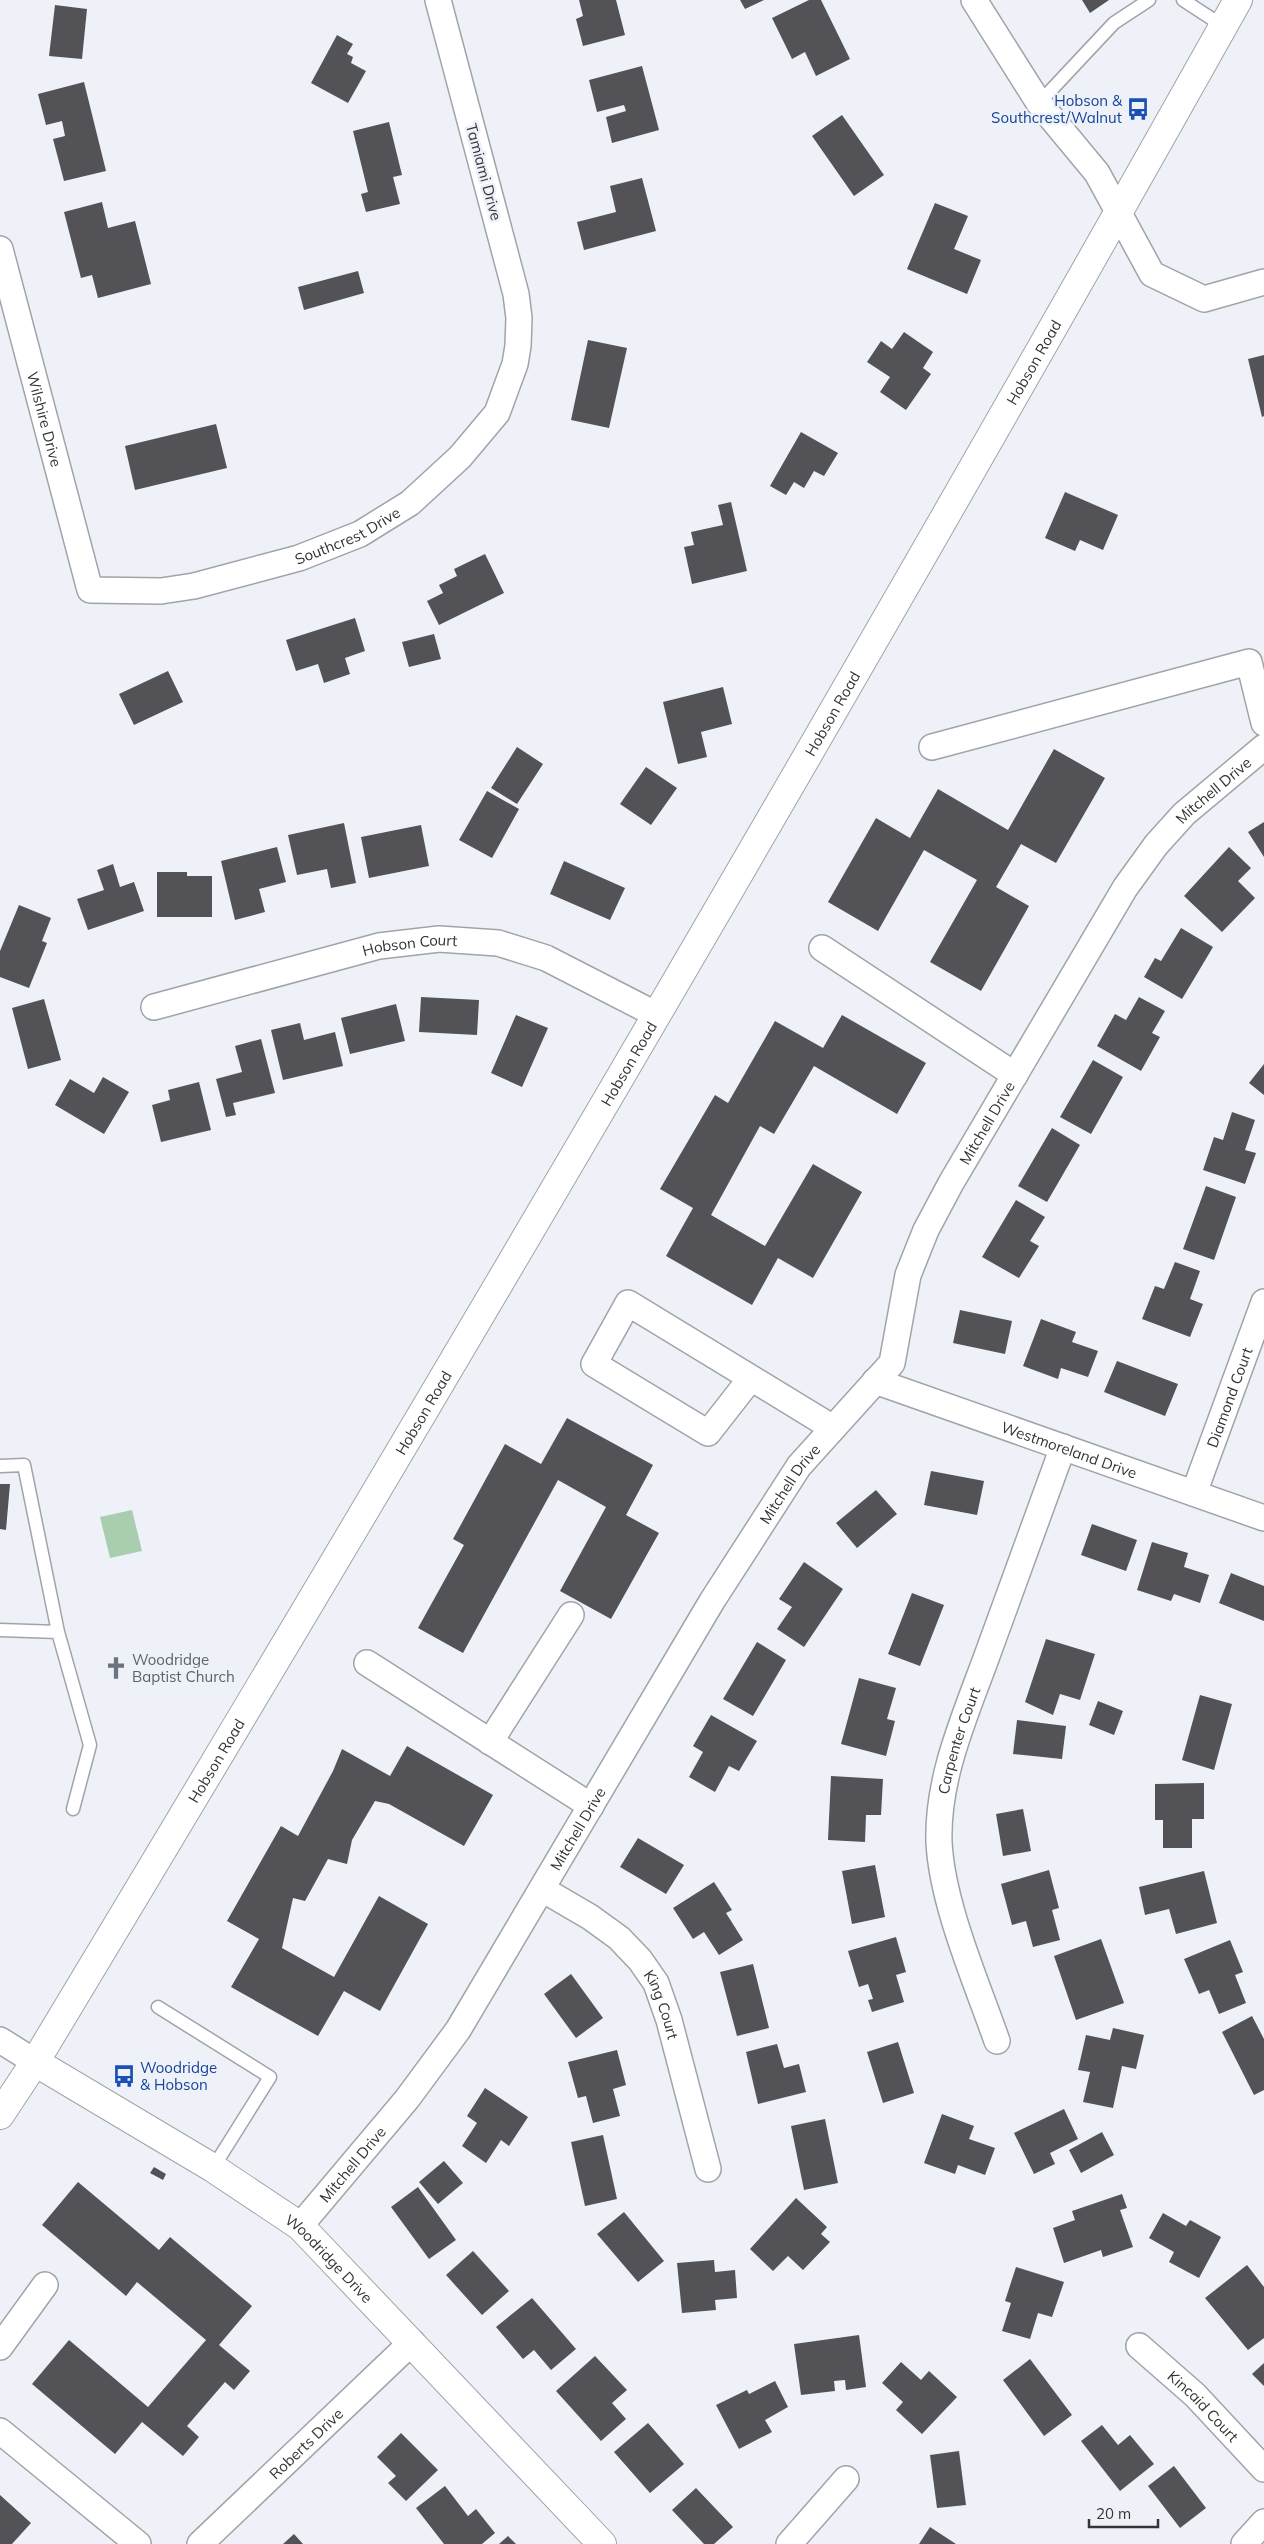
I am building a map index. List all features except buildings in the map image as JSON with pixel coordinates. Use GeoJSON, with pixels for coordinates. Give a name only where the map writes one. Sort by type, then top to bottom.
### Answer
{"type":"FeatureCollection","features":[{"type":"Feature","properties":{"kind":"main road","name":"Hobson Road"},"geometry":{"type":"LineString","coordinates":[[0,2115],[35,2062],[283,1650],[656,1015],[1118,214],[1238,0]]}},
{"type":"Feature","properties":{"kind":"main road","name":"Woodridge Drive"},"geometry":{"type":"LineString","coordinates":[[35,2062],[214,2168],[300,2226],[602,2544]]}},
{"type":"Feature","properties":{"kind":"street","name":"Tamiami Drive"},"geometry":{"type":"LineString","coordinates":[[438,0],[516,294],[519,318],[518,346]]}},
{"type":"Feature","properties":{"kind":"street"},"geometry":{"type":"LineString","coordinates":[[974,0],[1040,103],[1096,173],[1152,274],[1204,299],[1264,282]]}},
{"type":"Feature","properties":{"kind":"street","name":"Wilshire Drive"},"geometry":{"type":"LineString","coordinates":[[0,249],[90,590]]}},
{"type":"Feature","properties":{"kind":"street","name":"Southcrest Drive"},"geometry":{"type":"LineString","coordinates":[[90,590],[161,591],[194,586],[299,558],[339,543],[373,526],[410,503],[442,476],[497,413],[514,364],[518,346]]}},
{"type":"Feature","properties":{"kind":"street"},"geometry":{"type":"LineString","coordinates":[[932,746],[1249,662],[1264,722]]}},
{"type":"Feature","properties":{"kind":"street","name":"Mitchell Drive"},"geometry":{"type":"LineString","coordinates":[[300,2226],[407,2099],[458,2030],[712,1601],[799,1466],[892,1363],[908,1275],[926,1230],[1125,888],[1156,845],[1190,808],[1264,747]]}},
{"type":"Feature","properties":{"kind":"street","name":"Hobson Court"},"geometry":{"type":"LineString","coordinates":[[154,1007],[379,946],[439,940],[498,944],[546,958],[656,1015]]}},
{"type":"Feature","properties":{"kind":"street"},"geometry":{"type":"LineString","coordinates":[[822,948],[1015,1075]]}},
{"type":"Feature","properties":{"kind":"street"},"geometry":{"type":"LineString","coordinates":[[751,1378],[708,1433],[594,1364],[628,1302],[833,1428]]}},
{"type":"Feature","properties":{"kind":"street","name":"Diamond Court"},"geometry":{"type":"LineString","coordinates":[[1194,1493],[1264,1302]]}},
{"type":"Feature","properties":{"kind":"street","name":"Westmoreland Drive"},"geometry":{"type":"LineString","coordinates":[[875,1381],[1264,1518]]}},
{"type":"Feature","properties":{"kind":"street","name":"Carpenter Court"},"geometry":{"type":"LineString","coordinates":[[996,2041],[951,1907],[943,1875],[940,1842],[941,1800],[957,1740],[1063,1447]]}},
{"type":"Feature","properties":{"kind":"street"},"geometry":{"type":"LineString","coordinates":[[490,1742],[571,1615]]}},
{"type":"Feature","properties":{"kind":"street"},"geometry":{"type":"LineString","coordinates":[[367,1663],[592,1806]]}},
{"type":"Feature","properties":{"kind":"street","name":"King Court"},"geometry":{"type":"LineString","coordinates":[[542,1890],[590,1918],[619,1938],[640,1960],[656,1983],[669,2020],[708,2169]]}},
{"type":"Feature","properties":{"kind":"street","name":"Woodridge Drive"},"geometry":{"type":"LineString","coordinates":[[0,2040],[35,2062]]}},
{"type":"Feature","properties":{"kind":"street"},"geometry":{"type":"LineString","coordinates":[[0,2347],[45,2285]]}},
{"type":"Feature","properties":{"kind":"street","name":"Roberts Drive"},"geometry":{"type":"LineString","coordinates":[[200,2544],[412,2342]]}},
{"type":"Feature","properties":{"kind":"street","name":"Kincaid Court"},"geometry":{"type":"LineString","coordinates":[[1139,2346],[1195,2395],[1264,2469]]}},
{"type":"Feature","properties":{"kind":"street"},"geometry":{"type":"LineString","coordinates":[[0,2431],[138,2544]]}},
{"type":"Feature","properties":{"kind":"street"},"geometry":{"type":"LineString","coordinates":[[789,2544],[846,2479]]}},
{"type":"Feature","properties":{"kind":"street"},"geometry":{"type":"LineString","coordinates":[[1244,2544],[1264,2522]]}},
{"type":"Feature","properties":{"kind":"lane"},"geometry":{"type":"LineString","coordinates":[[1040,103],[1114,24],[1149,0]]}},
{"type":"Feature","properties":{"kind":"lane"},"geometry":{"type":"LineString","coordinates":[[1183,0],[1223,26]]}},
{"type":"Feature","properties":{"kind":"lane"},"geometry":{"type":"LineString","coordinates":[[0,1466],[24,1465],[58,1632],[90,1745],[73,1809]]}},
{"type":"Feature","properties":{"kind":"lane"},"geometry":{"type":"LineString","coordinates":[[0,1630],[58,1632]]}},
{"type":"Feature","properties":{"kind":"lane"},"geometry":{"type":"LineString","coordinates":[[158,2007],[270,2077],[214,2168]]}},
{"type":"Feature","properties":{"kind":"green space"},"geometry":{"type":"Polygon","coordinates":[[[132,1510],[142,1551],[110,1558],[100,1517],[132,1510]]]}},
{"type":"Feature","properties":{"kind":"place","name":"Hobson & Southcrest/Walnut"},"geometry":{"type":"Point","coordinates":[1138,109]}},
{"type":"Feature","properties":{"kind":"place","name":"Woodridge Baptist Church"},"geometry":{"type":"Point","coordinates":[116,1668]}},
{"type":"Feature","properties":{"kind":"place","name":"Woodridge & Hobson"},"geometry":{"type":"Point","coordinates":[124,2076]}}]}
